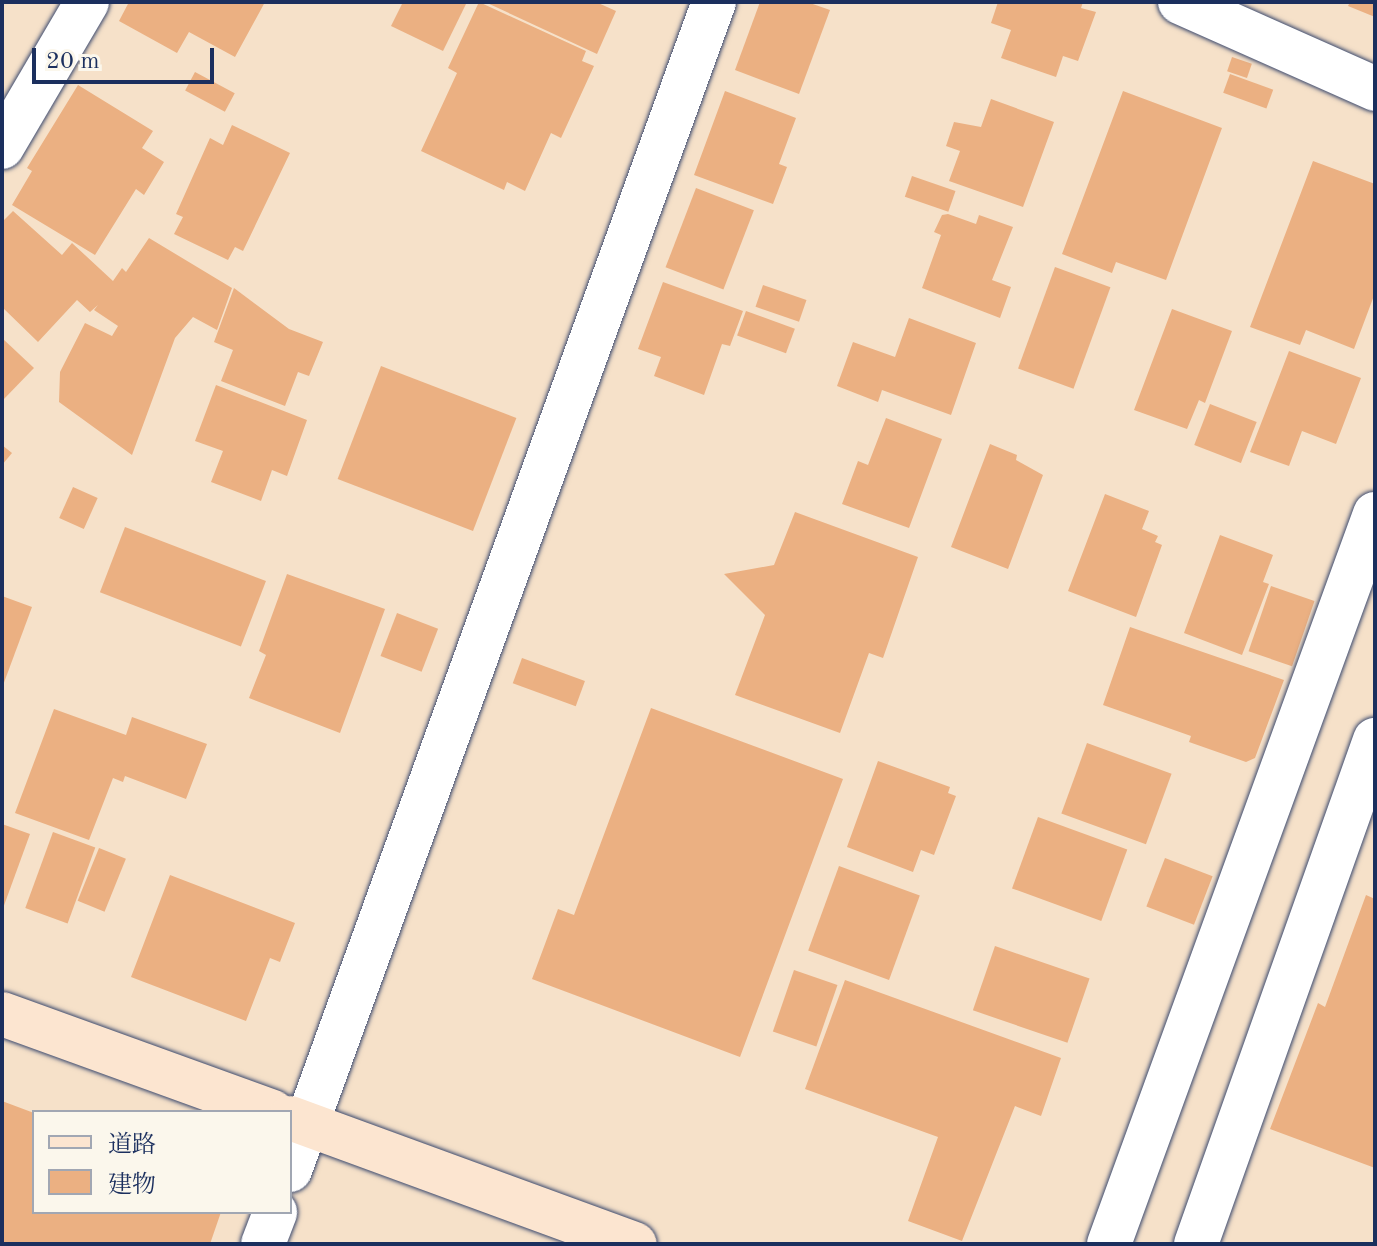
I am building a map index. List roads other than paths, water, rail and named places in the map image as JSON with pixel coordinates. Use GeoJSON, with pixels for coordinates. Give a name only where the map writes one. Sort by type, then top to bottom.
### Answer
{"type":"FeatureCollection","features":[{"type":"Feature","properties":{"kind":"street"},"geometry":{"type":"LineString","coordinates":[[2,147],[87,2]]}},
{"type":"Feature","properties":{"kind":"street"},"geometry":{"type":"LineString","coordinates":[[292,1113],[714,2]]}},
{"type":"Feature","properties":{"kind":"street"},"geometry":{"type":"LineString","coordinates":[[1180,2],[1375,89]]}},
{"type":"Feature","properties":{"kind":"street"},"geometry":{"type":"LineString","coordinates":[[1109,1244],[1375,514]]}},
{"type":"Feature","properties":{"kind":"street"},"geometry":{"type":"LineString","coordinates":[[1196,1244],[1375,740]]}},
{"type":"Feature","properties":{"kind":"street"},"geometry":{"type":"LineString","coordinates":[[2,1014],[268,1110]]}},
{"type":"Feature","properties":{"kind":"street"},"geometry":{"type":"LineString","coordinates":[[292,1119],[635,1244]]}},
{"type":"Feature","properties":{"kind":"street"},"geometry":{"type":"LineString","coordinates":[[263,1244],[274,1214]]}}]}
